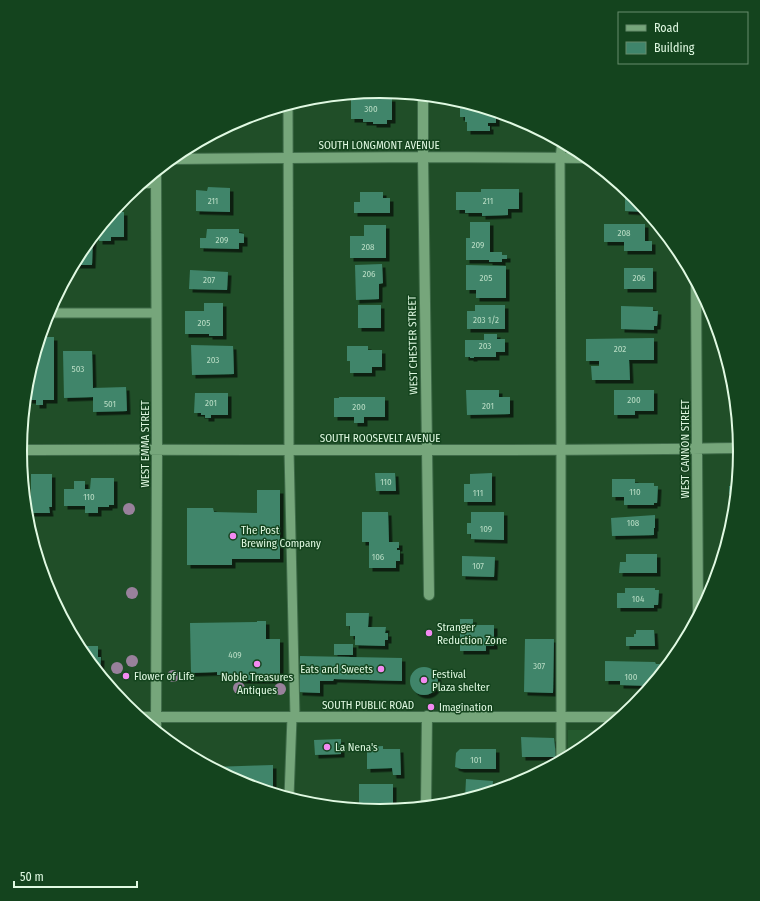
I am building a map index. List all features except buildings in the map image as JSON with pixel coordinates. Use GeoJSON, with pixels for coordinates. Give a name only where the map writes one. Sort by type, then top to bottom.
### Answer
{"type":"FeatureCollection","features":[{"type":"Feature","properties":{"kind":"street","name":"WEST CHESTER STREET"},"geometry":{"type":"LineString","coordinates":[[423,101],[428,595]]}},
{"type":"Feature","properties":{"kind":"street","name":"SOUTH LONGMONT AVENUE"},"geometry":{"type":"LineString","coordinates":[[181,159],[423,157],[577,158]]}},
{"type":"Feature","properties":{"kind":"street","name":"WEST EMMA STREET"},"geometry":{"type":"LineString","coordinates":[[156,178],[156,724]]}},
{"type":"Feature","properties":{"kind":"street"},"geometry":{"type":"LineString","coordinates":[[149,183],[156,183]]}},
{"type":"Feature","properties":{"kind":"street","name":"WEST CANNON STREET"},"geometry":{"type":"LineString","coordinates":[[696,292],[698,605]]}},
{"type":"Feature","properties":{"kind":"street","name":"SOUTH ROOSEVELT AVENUE"},"geometry":{"type":"LineString","coordinates":[[27,450],[157,449],[426,451],[733,448]]}},
{"type":"Feature","properties":{"kind":"street","name":"SOUTH PUBLIC ROAD"},"geometry":{"type":"LineString","coordinates":[[147,716],[612,717]]}},
{"type":"Feature","properties":{"kind":"street"},"geometry":{"type":"LineString","coordinates":[[426,800],[427,716]]}},
{"type":"Feature","properties":{"kind":"lane"},"geometry":{"type":"LineString","coordinates":[[288,110],[293,717],[289,791]]}},
{"type":"Feature","properties":{"kind":"lane"},"geometry":{"type":"LineString","coordinates":[[561,148],[560,158],[561,753]]}},
{"type":"Feature","properties":{"kind":"lane"},"geometry":{"type":"LineString","coordinates":[[55,313],[156,313]]}},
{"type":"Feature","properties":{"kind":"shaded area"},"geometry":{"type":"Polygon","coordinates":[[[568,730],[596,730],[576,744],[568,749],[568,730]]]}},
{"type":"Feature","properties":{"kind":"place","name":"The Post Brewing Company"},"geometry":{"type":"Point","coordinates":[233,536]}},
{"type":"Feature","properties":{"kind":"place","name":"Stranger Reduction Zone"},"geometry":{"type":"Point","coordinates":[429,633]}},
{"type":"Feature","properties":{"kind":"place","name":"Noble Treasures Antiques"},"geometry":{"type":"Point","coordinates":[257,664]}},
{"type":"Feature","properties":{"kind":"place","name":"Eats and Sweets"},"geometry":{"type":"Point","coordinates":[381,669]}},
{"type":"Feature","properties":{"kind":"place","name":"Flower of Life"},"geometry":{"type":"Point","coordinates":[126,676]}},
{"type":"Feature","properties":{"kind":"place","name":"Festival Plaza shelter"},"geometry":{"type":"Point","coordinates":[424,680]}},
{"type":"Feature","properties":{"kind":"place","name":"Imagination"},"geometry":{"type":"Point","coordinates":[431,707]}},
{"type":"Feature","properties":{"kind":"place","name":"La Nena's"},"geometry":{"type":"Point","coordinates":[327,747]}}]}
